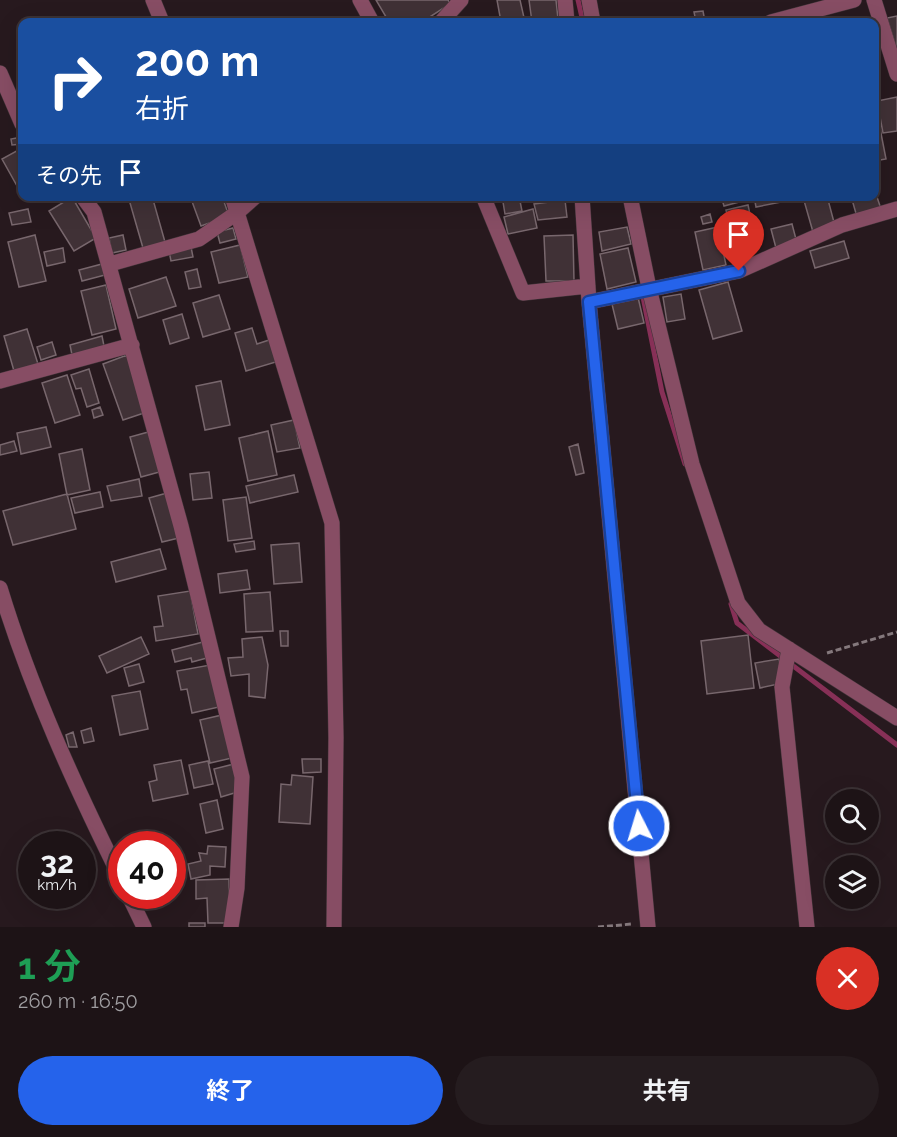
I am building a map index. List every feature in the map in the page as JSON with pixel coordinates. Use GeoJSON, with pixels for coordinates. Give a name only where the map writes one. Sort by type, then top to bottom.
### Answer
{"type":"FeatureCollection","features":[{"type":"Feature","properties":{"kind":"street"},"geometry":{"type":"LineString","coordinates":[[153,0],[160,18]]}},
{"type":"Feature","properties":{"kind":"street"},"geometry":{"type":"LineString","coordinates":[[360,0],[370,18]]}},
{"type":"Feature","properties":{"kind":"street"},"geometry":{"type":"LineString","coordinates":[[444,18],[460,0]]}},
{"type":"Feature","properties":{"kind":"street"},"geometry":{"type":"LineString","coordinates":[[565,0],[567,18]]}},
{"type":"Feature","properties":{"kind":"street"},"geometry":{"type":"LineString","coordinates":[[589,0],[592,18]]}},
{"type":"Feature","properties":{"kind":"street"},"geometry":{"type":"LineString","coordinates":[[786,18],[854,0]]}},
{"type":"Feature","properties":{"kind":"street"},"geometry":{"type":"LineString","coordinates":[[874,0],[897,74]]}},
{"type":"Feature","properties":{"kind":"street"},"geometry":{"type":"LineString","coordinates":[[0,73],[18,115]]}},
{"type":"Feature","properties":{"kind":"street"},"geometry":{"type":"LineString","coordinates":[[86,201],[94,212],[132,345],[181,526],[242,777],[237,888],[231,927]]}},
{"type":"Feature","properties":{"kind":"street"},"geometry":{"type":"LineString","coordinates":[[234,201],[332,523],[336,738],[334,927]]}},
{"type":"Feature","properties":{"kind":"street"},"geometry":{"type":"LineString","coordinates":[[110,264],[199,238],[250,201]]}},
{"type":"Feature","properties":{"kind":"street"},"geometry":{"type":"LineString","coordinates":[[485,201],[523,293],[588,286]]}},
{"type":"Feature","properties":{"kind":"street"},"geometry":{"type":"LineString","coordinates":[[582,201],[589,302],[648,924]]}},
{"type":"Feature","properties":{"kind":"street"},"geometry":{"type":"LineString","coordinates":[[631,201],[649,288],[692,464],[738,603],[759,630],[897,718]]}},
{"type":"Feature","properties":{"kind":"street"},"geometry":{"type":"LineString","coordinates":[[589,302],[739,271],[842,225],[897,209]]}},
{"type":"Feature","properties":{"kind":"street"},"geometry":{"type":"LineString","coordinates":[[0,381],[132,345]]}},
{"type":"Feature","properties":{"kind":"street"},"geometry":{"type":"LineString","coordinates":[[0,588],[6,627],[69,773],[108,852]]}},
{"type":"Feature","properties":{"kind":"street"},"geometry":{"type":"LineString","coordinates":[[789,649],[782,687],[807,927]]}},
{"type":"Feature","properties":{"kind":"street"},"geometry":{"type":"LineString","coordinates":[[135,909],[144,927]]}},
{"type":"Feature","properties":{"kind":"path"},"geometry":{"type":"LineString","coordinates":[[805,660],[897,632]]}},
{"type":"Feature","properties":{"kind":"path"},"geometry":{"type":"LineString","coordinates":[[598,927],[648,924]]}},
{"type":"Feature","properties":{"kind":"building"},"geometry":{"type":"Polygon","coordinates":[[[376,0],[448,0],[450,4],[428,18],[387,18],[376,0]]]}},
{"type":"Feature","properties":{"kind":"building"},"geometry":{"type":"Polygon","coordinates":[[[497,0],[520,0],[524,18],[500,18],[497,0]]]}},
{"type":"Feature","properties":{"kind":"building"},"geometry":{"type":"Polygon","coordinates":[[[529,0],[556,0],[558,18],[531,18],[529,0]]]}},
{"type":"Feature","properties":{"kind":"building"},"geometry":{"type":"Polygon","coordinates":[[[703,11],[704,18],[695,18],[694,12],[703,11]]]}},
{"type":"Feature","properties":{"kind":"building"},"geometry":{"type":"Polygon","coordinates":[[[897,16],[897,50],[887,18],[897,16]]]}},
{"type":"Feature","properties":{"kind":"building"},"geometry":{"type":"Polygon","coordinates":[[[897,97],[897,131],[883,133],[879,101],[897,97]]]}},
{"type":"Feature","properties":{"kind":"building"},"geometry":{"type":"Polygon","coordinates":[[[879,123],[886,159],[879,160],[879,123]]]}},
{"type":"Feature","properties":{"kind":"building"},"geometry":{"type":"Polygon","coordinates":[[[18,138],[18,144],[12,145],[11,139],[18,138]]]}},
{"type":"Feature","properties":{"kind":"building"},"geometry":{"type":"Polygon","coordinates":[[[18,150],[18,188],[2,159],[18,150]]]}},
{"type":"Feature","properties":{"kind":"building"},"geometry":{"type":"Polygon","coordinates":[[[65,201],[74,201],[96,238],[74,251],[49,211],[65,201]]]}},
{"type":"Feature","properties":{"kind":"building"},"geometry":{"type":"Polygon","coordinates":[[[129,201],[153,201],[165,242],[143,248],[129,201]]]}},
{"type":"Feature","properties":{"kind":"building"},"geometry":{"type":"Polygon","coordinates":[[[192,201],[224,201],[229,216],[201,226],[192,201]]]}},
{"type":"Feature","properties":{"kind":"building"},"geometry":{"type":"Polygon","coordinates":[[[503,201],[520,201],[522,211],[505,214],[503,201]]]}},
{"type":"Feature","properties":{"kind":"building"},"geometry":{"type":"Polygon","coordinates":[[[565,201],[567,217],[538,220],[534,204],[565,201]]]}},
{"type":"Feature","properties":{"kind":"building"},"geometry":{"type":"Polygon","coordinates":[[[722,201],[743,201],[724,206],[722,201]]]}},
{"type":"Feature","properties":{"kind":"building"},"geometry":{"type":"Polygon","coordinates":[[[755,201],[787,201],[756,207],[755,201]]]}},
{"type":"Feature","properties":{"kind":"building"},"geometry":{"type":"Polygon","coordinates":[[[804,201],[828,201],[835,226],[813,232],[804,201]]]}},
{"type":"Feature","properties":{"kind":"building"},"geometry":{"type":"Polygon","coordinates":[[[852,201],[878,201],[884,218],[859,224],[852,201]]]}},
{"type":"Feature","properties":{"kind":"building"},"geometry":{"type":"Polygon","coordinates":[[[748,205],[751,219],[729,223],[726,210],[748,205]]]}},
{"type":"Feature","properties":{"kind":"building"},"geometry":{"type":"Polygon","coordinates":[[[28,209],[31,222],[12,225],[9,213],[28,209]]]}},
{"type":"Feature","properties":{"kind":"building"},"geometry":{"type":"Polygon","coordinates":[[[533,209],[537,228],[508,234],[504,217],[533,209]]]}},
{"type":"Feature","properties":{"kind":"building"},"geometry":{"type":"Polygon","coordinates":[[[710,214],[712,222],[703,224],[701,217],[710,214]]]}},
{"type":"Feature","properties":{"kind":"building"},"geometry":{"type":"Polygon","coordinates":[[[792,224],[797,243],[776,248],[771,229],[792,224]]]}},
{"type":"Feature","properties":{"kind":"building"},"geometry":{"type":"Polygon","coordinates":[[[627,227],[631,244],[602,251],[599,232],[627,227]]]}},
{"type":"Feature","properties":{"kind":"building"},"geometry":{"type":"Polygon","coordinates":[[[718,227],[726,265],[703,270],[695,232],[718,227]]]}},
{"type":"Feature","properties":{"kind":"building"},"geometry":{"type":"Polygon","coordinates":[[[233,228],[236,239],[220,243],[217,232],[233,228]]]}},
{"type":"Feature","properties":{"kind":"building"},"geometry":{"type":"Polygon","coordinates":[[[35,235],[46,281],[19,287],[8,242],[35,235]]]}},
{"type":"Feature","properties":{"kind":"building"},"geometry":{"type":"Polygon","coordinates":[[[123,235],[126,250],[112,253],[109,238],[123,235]]]}},
{"type":"Feature","properties":{"kind":"building"},"geometry":{"type":"Polygon","coordinates":[[[573,235],[574,281],[546,281],[544,236],[573,235]]]}},
{"type":"Feature","properties":{"kind":"building"},"geometry":{"type":"Polygon","coordinates":[[[844,241],[849,258],[815,268],[810,251],[844,241]]]}},
{"type":"Feature","properties":{"kind":"building"},"geometry":{"type":"Polygon","coordinates":[[[240,245],[248,277],[219,283],[211,252],[240,245]]]}},
{"type":"Feature","properties":{"kind":"building"},"geometry":{"type":"Polygon","coordinates":[[[191,247],[193,257],[171,261],[169,251],[191,247]]]}},
{"type":"Feature","properties":{"kind":"building"},"geometry":{"type":"Polygon","coordinates":[[[63,248],[65,262],[47,266],[44,252],[63,248]]]}},
{"type":"Feature","properties":{"kind":"building"},"geometry":{"type":"Polygon","coordinates":[[[628,248],[636,282],[607,289],[600,254],[628,248]]]}},
{"type":"Feature","properties":{"kind":"building"},"geometry":{"type":"Polygon","coordinates":[[[102,264],[105,275],[82,281],[79,270],[102,264]]]}},
{"type":"Feature","properties":{"kind":"building"},"geometry":{"type":"Polygon","coordinates":[[[197,269],[201,287],[189,289],[185,272],[197,269]]]}},
{"type":"Feature","properties":{"kind":"building"},"geometry":{"type":"Polygon","coordinates":[[[166,277],[176,306],[138,318],[129,289],[166,277]]]}},
{"type":"Feature","properties":{"kind":"building"},"geometry":{"type":"Polygon","coordinates":[[[728,282],[742,331],[713,339],[699,290],[728,282]]]}},
{"type":"Feature","properties":{"kind":"building"},"geometry":{"type":"Polygon","coordinates":[[[106,285],[116,329],[92,335],[81,291],[106,285]]]}},
{"type":"Feature","properties":{"kind":"building"},"geometry":{"type":"Polygon","coordinates":[[[637,293],[644,323],[618,329],[611,300],[637,293]]]}},
{"type":"Feature","properties":{"kind":"building"},"geometry":{"type":"Polygon","coordinates":[[[681,294],[685,319],[667,322],[663,297],[681,294]]]}},
{"type":"Feature","properties":{"kind":"building"},"geometry":{"type":"Polygon","coordinates":[[[219,295],[230,329],[203,337],[193,303],[219,295]]]}},
{"type":"Feature","properties":{"kind":"building"},"geometry":{"type":"Polygon","coordinates":[[[182,314],[189,338],[170,344],[163,320],[182,314]]]}},
{"type":"Feature","properties":{"kind":"building"},"geometry":{"type":"Polygon","coordinates":[[[252,328],[257,344],[272,339],[279,361],[246,371],[235,333],[252,328]]]}},
{"type":"Feature","properties":{"kind":"building"},"geometry":{"type":"Polygon","coordinates":[[[27,329],[38,364],[14,371],[4,336],[27,329]]]}},
{"type":"Feature","properties":{"kind":"building"},"geometry":{"type":"Polygon","coordinates":[[[102,336],[104,346],[72,355],[70,345],[102,336]]]}},
{"type":"Feature","properties":{"kind":"building"},"geometry":{"type":"Polygon","coordinates":[[[52,342],[56,355],[41,360],[37,347],[52,342]]]}},
{"type":"Feature","properties":{"kind":"building"},"geometry":{"type":"Polygon","coordinates":[[[127,355],[147,412],[123,420],[103,364],[127,355]]]}},
{"type":"Feature","properties":{"kind":"building"},"geometry":{"type":"Polygon","coordinates":[[[89,369],[99,403],[87,407],[81,388],[76,389],[71,375],[89,369]]]}},
{"type":"Feature","properties":{"kind":"building"},"geometry":{"type":"Polygon","coordinates":[[[67,375],[80,415],[55,423],[42,383],[67,375]]]}},
{"type":"Feature","properties":{"kind":"building"},"geometry":{"type":"Polygon","coordinates":[[[221,381],[230,425],[205,430],[196,386],[221,381]]]}},
{"type":"Feature","properties":{"kind":"building"},"geometry":{"type":"Polygon","coordinates":[[[100,407],[103,415],[94,418],[92,410],[100,407]]]}},
{"type":"Feature","properties":{"kind":"building"},"geometry":{"type":"Polygon","coordinates":[[[294,420],[300,448],[277,452],[271,425],[294,420]]]}},
{"type":"Feature","properties":{"kind":"building"},"geometry":{"type":"Polygon","coordinates":[[[46,427],[51,447],[21,454],[17,433],[46,427]]]}},
{"type":"Feature","properties":{"kind":"building"},"geometry":{"type":"Polygon","coordinates":[[[152,431],[163,471],[141,477],[130,437],[152,431]]]}},
{"type":"Feature","properties":{"kind":"building"},"geometry":{"type":"Polygon","coordinates":[[[268,431],[277,475],[248,481],[239,438],[268,431]]]}},
{"type":"Feature","properties":{"kind":"building"},"geometry":{"type":"Polygon","coordinates":[[[14,441],[17,451],[0,455],[0,445],[14,441]]]}},
{"type":"Feature","properties":{"kind":"building"},"geometry":{"type":"Polygon","coordinates":[[[578,444],[584,473],[576,475],[569,447],[578,444]]]}},
{"type":"Feature","properties":{"kind":"building"},"geometry":{"type":"Polygon","coordinates":[[[82,449],[90,490],[67,495],[59,454],[82,449]]]}},
{"type":"Feature","properties":{"kind":"building"},"geometry":{"type":"Polygon","coordinates":[[[209,472],[212,498],[193,500],[190,474],[209,472]]]}},
{"type":"Feature","properties":{"kind":"building"},"geometry":{"type":"Polygon","coordinates":[[[294,475],[298,492],[250,503],[246,486],[294,475]]]}},
{"type":"Feature","properties":{"kind":"building"},"geometry":{"type":"Polygon","coordinates":[[[139,479],[142,496],[111,501],[107,486],[139,479]]]}},
{"type":"Feature","properties":{"kind":"building"},"geometry":{"type":"Polygon","coordinates":[[[100,492],[103,507],[75,513],[71,498],[100,492]]]}},
{"type":"Feature","properties":{"kind":"building"},"geometry":{"type":"Polygon","coordinates":[[[167,493],[179,538],[162,542],[149,498],[167,493]]]}},
{"type":"Feature","properties":{"kind":"building"},"geometry":{"type":"Polygon","coordinates":[[[67,494],[76,529],[13,545],[3,511],[67,494]]]}},
{"type":"Feature","properties":{"kind":"building"},"geometry":{"type":"Polygon","coordinates":[[[246,497],[252,538],[228,541],[223,500],[246,497]]]}},
{"type":"Feature","properties":{"kind":"building"},"geometry":{"type":"Polygon","coordinates":[[[254,541],[255,549],[236,552],[234,544],[254,541]]]}},
{"type":"Feature","properties":{"kind":"building"},"geometry":{"type":"Polygon","coordinates":[[[299,543],[302,582],[274,584],[271,545],[299,543]]]}},
{"type":"Feature","properties":{"kind":"building"},"geometry":{"type":"Polygon","coordinates":[[[160,549],[166,569],[116,582],[111,562],[160,549]]]}},
{"type":"Feature","properties":{"kind":"building"},"geometry":{"type":"Polygon","coordinates":[[[247,570],[250,589],[220,593],[218,574],[247,570]]]}},
{"type":"Feature","properties":{"kind":"building"},"geometry":{"type":"Polygon","coordinates":[[[190,591],[198,634],[156,641],[154,627],[163,626],[158,596],[190,591]]]}},
{"type":"Feature","properties":{"kind":"building"},"geometry":{"type":"Polygon","coordinates":[[[270,592],[273,631],[246,632],[244,594],[270,592]]]}},
{"type":"Feature","properties":{"kind":"building"},"geometry":{"type":"Polygon","coordinates":[[[280,631],[288,631],[288,646],[281,646],[280,631]]]}},
{"type":"Feature","properties":{"kind":"building"},"geometry":{"type":"Polygon","coordinates":[[[748,635],[754,688],[707,694],[701,641],[748,635]]]}},
{"type":"Feature","properties":{"kind":"building"},"geometry":{"type":"Polygon","coordinates":[[[141,637],[149,654],[107,673],[99,656],[141,637]]]}},
{"type":"Feature","properties":{"kind":"building"},"geometry":{"type":"Polygon","coordinates":[[[262,637],[268,665],[265,698],[249,696],[249,674],[231,676],[228,658],[243,657],[242,639],[262,637]]]}},
{"type":"Feature","properties":{"kind":"building"},"geometry":{"type":"Polygon","coordinates":[[[203,642],[207,658],[192,662],[191,658],[175,662],[172,650],[203,642]]]}},
{"type":"Feature","properties":{"kind":"building"},"geometry":{"type":"Polygon","coordinates":[[[779,659],[783,683],[760,688],[755,663],[779,659]]]}},
{"type":"Feature","properties":{"kind":"building"},"geometry":{"type":"Polygon","coordinates":[[[139,664],[144,682],[129,686],[124,668],[139,664]]]}},
{"type":"Feature","properties":{"kind":"building"},"geometry":{"type":"Polygon","coordinates":[[[210,665],[219,707],[192,713],[187,689],[181,690],[177,671],[210,665]]]}},
{"type":"Feature","properties":{"kind":"building"},"geometry":{"type":"Polygon","coordinates":[[[140,691],[148,729],[120,735],[112,696],[140,691]]]}},
{"type":"Feature","properties":{"kind":"building"},"geometry":{"type":"Polygon","coordinates":[[[222,715],[232,758],[210,763],[200,720],[222,715]]]}},
{"type":"Feature","properties":{"kind":"building"},"geometry":{"type":"Polygon","coordinates":[[[91,728],[94,741],[84,743],[81,731],[91,728]]]}},
{"type":"Feature","properties":{"kind":"building"},"geometry":{"type":"Polygon","coordinates":[[[73,732],[77,747],[69,747],[66,735],[73,732]]]}},
{"type":"Feature","properties":{"kind":"building"},"geometry":{"type":"Polygon","coordinates":[[[302,759],[321,759],[321,772],[303,773],[302,759]]]}},
{"type":"Feature","properties":{"kind":"building"},"geometry":{"type":"Polygon","coordinates":[[[181,760],[188,794],[153,801],[149,782],[157,780],[154,765],[181,760]]]}},
{"type":"Feature","properties":{"kind":"building"},"geometry":{"type":"Polygon","coordinates":[[[208,761],[213,784],[194,788],[189,765],[208,761]]]}},
{"type":"Feature","properties":{"kind":"building"},"geometry":{"type":"Polygon","coordinates":[[[234,764],[241,791],[221,797],[214,769],[234,764]]]}},
{"type":"Feature","properties":{"kind":"building"},"geometry":{"type":"Polygon","coordinates":[[[292,775],[313,777],[310,824],[279,822],[281,784],[291,785],[292,775]]]}},
{"type":"Feature","properties":{"kind":"building"},"geometry":{"type":"Polygon","coordinates":[[[217,800],[223,829],[206,833],[200,804],[217,800]]]}},
{"type":"Feature","properties":{"kind":"building"},"geometry":{"type":"Polygon","coordinates":[[[208,846],[226,847],[225,867],[210,866],[210,875],[191,879],[188,864],[201,861],[199,853],[207,854],[208,846]]]}},
{"type":"Feature","properties":{"kind":"building"},"geometry":{"type":"Polygon","coordinates":[[[229,879],[230,923],[208,923],[207,898],[196,899],[196,880],[229,879]]]}},
{"type":"Feature","properties":{"kind":"building"},"geometry":{"type":"Polygon","coordinates":[[[189,923],[205,923],[205,927],[189,927],[189,923]]]}},
{"type":"Feature","properties":{"kind":"waterway"},"geometry":{"type":"LineString","coordinates":[[578,0],[582,18]]}},
{"type":"Feature","properties":{"kind":"waterway"},"geometry":{"type":"LineString","coordinates":[[642,292],[662,392],[685,464]]}},
{"type":"Feature","properties":{"kind":"waterway"},"geometry":{"type":"LineString","coordinates":[[731,604],[737,623],[897,745]]}},
{"type":"Feature","properties":{"kind":"route"},"geometry":{"type":"LineString","coordinates":[[639,826],[589,302],[739,271]]}}]}
